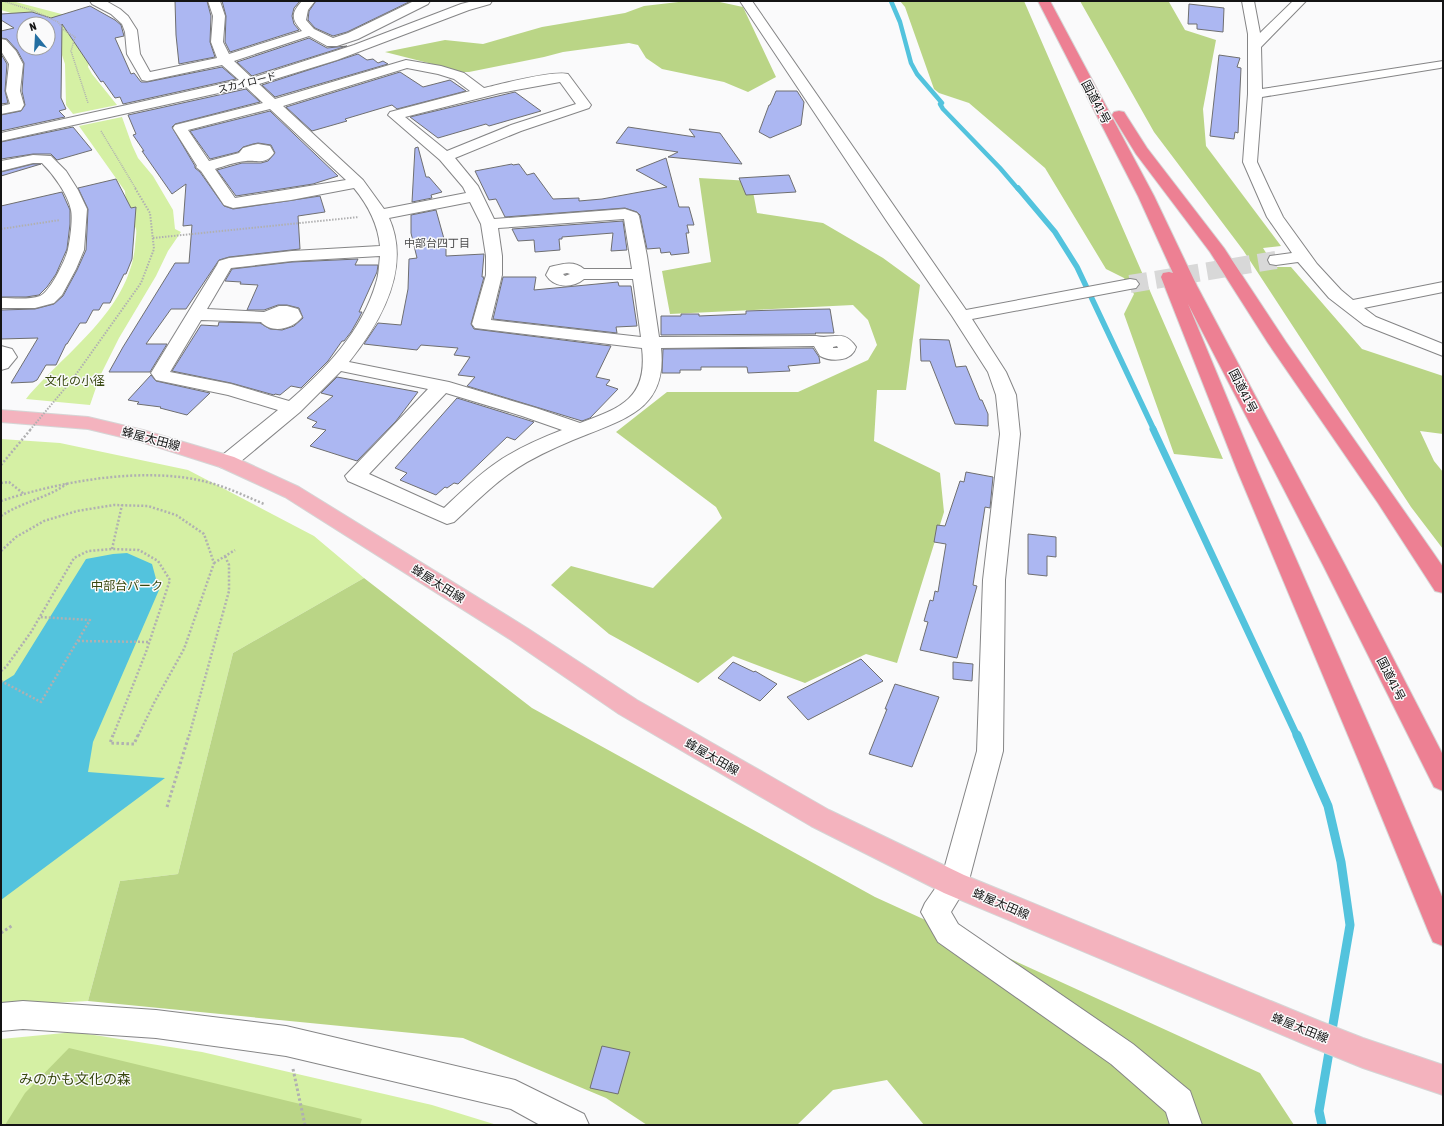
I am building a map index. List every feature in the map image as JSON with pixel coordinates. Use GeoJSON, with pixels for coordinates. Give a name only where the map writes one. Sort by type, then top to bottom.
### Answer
{"type":"FeatureCollection","features":[{"type":"Feature","properties":{"kind":"highway","name":"国道41号"},"geometry":{"type":"LineString","coordinates":[[1044,1],[1146,196],[1188,286],[1334,565],[1443,780]]}},
{"type":"Feature","properties":{"kind":"highway","name":"国道41号"},"geometry":{"type":"LineString","coordinates":[[1050,1],[1443,753]]}},
{"type":"Feature","properties":{"kind":"highway"},"geometry":{"type":"LineString","coordinates":[[1071,40],[1095,74],[1128,132],[1218,251],[1286,356],[1399,517],[1443,585]]}},
{"type":"Feature","properties":{"kind":"highway"},"geometry":{"type":"LineString","coordinates":[[1146,196],[1147,220],[1161,260],[1247,470],[1373,764],[1443,933]]}},
{"type":"Feature","properties":{"kind":"main road","name":"蜂屋太田線"},"geometry":{"type":"LineString","coordinates":[[1,416],[88,423],[142,436],[227,462],[292,492],[519,634],[628,707],[820,818],[954,884],[1315,1034],[1363,1053],[1443,1080]]}},
{"type":"Feature","properties":{"kind":"street"},"geometry":{"type":"LineString","coordinates":[[96,1],[114,10],[131,28],[133,53],[137,63],[147,77],[225,60],[310,32]]}},
{"type":"Feature","properties":{"kind":"street"},"geometry":{"type":"LineString","coordinates":[[214,1],[219,16],[217,42],[225,60],[251,82],[358,183],[371,199],[380,214],[389,250],[388,270],[382,297],[371,320],[337,365],[293,408],[227,462]]}},
{"type":"Feature","properties":{"kind":"street"},"geometry":{"type":"LineString","coordinates":[[309,1],[302,6],[299,16],[303,26],[310,32],[332,43],[337,43],[424,1]]}},
{"type":"Feature","properties":{"kind":"street","name":"スカイロード"},"geometry":{"type":"LineString","coordinates":[[1,137],[251,82],[331,58],[465,7],[486,1]]}},
{"type":"Feature","properties":{"kind":"street"},"geometry":{"type":"LineString","coordinates":[[746,1],[894,220],[961,316],[997,372],[1003,384],[1006,395],[1010,434],[994,580],[990,751],[954,884],[936,912],[948,933],[1122,1054],[1179,1102],[1186,1125]]}},
{"type":"Feature","properties":{"kind":"street"},"geometry":{"type":"LineString","coordinates":[[1248,1],[1254,34],[1255,94],[1250,162],[1275,217],[1302,256],[1325,283],[1350,306],[1370,321],[1443,351]]}},
{"type":"Feature","properties":{"kind":"street"},"geometry":{"type":"LineString","coordinates":[[1254,46],[1300,1]]}},
{"type":"Feature","properties":{"kind":"street"},"geometry":{"type":"LineString","coordinates":[[1,43],[11,54],[16,64],[13,91],[17,105],[16,107],[1,110]]}},
{"type":"Feature","properties":{"kind":"street"},"geometry":{"type":"LineString","coordinates":[[358,183],[291,195],[233,203],[230,202],[204,167],[180,128],[274,104],[406,64],[441,70],[459,76],[480,92]]}},
{"type":"Feature","properties":{"kind":"street"},"geometry":{"type":"LineString","coordinates":[[1255,94],[1440,64]]}},
{"type":"Feature","properties":{"kind":"street"},"geometry":{"type":"LineString","coordinates":[[445,156],[516,128],[582,107],[584,105],[563,77],[526,82],[480,92],[395,115],[445,156],[458,171],[475,196],[489,224],[494,256],[494,275],[481,324],[650,343],[816,341],[824,344]]}},
{"type":"Feature","properties":{"kind":"street"},"geometry":{"type":"LineString","coordinates":[[204,167],[246,156]]}},
{"type":"Feature","properties":{"kind":"street"},"geometry":{"type":"LineString","coordinates":[[1,166],[32,158],[46,159],[58,171],[70,190],[79,209],[76,250],[68,269],[53,295],[48,299],[36,303],[1,303]]}},
{"type":"Feature","properties":{"kind":"street"},"geometry":{"type":"LineString","coordinates":[[380,214],[475,196]]}},
{"type":"Feature","properties":{"kind":"street"},"geometry":{"type":"LineString","coordinates":[[442,386],[355,476],[447,517],[494,474],[510,463],[540,447],[628,411],[641,399],[647,389],[651,377],[650,343],[641,274],[631,216],[628,214],[489,224]]}},
{"type":"Feature","properties":{"kind":"street"},"geometry":{"type":"LineString","coordinates":[[293,408],[231,390],[160,375],[160,373],[225,265],[229,263],[292,256],[389,250]]}},
{"type":"Feature","properties":{"kind":"street"},"geometry":{"type":"LineString","coordinates":[[1276,260],[1302,256]]}},
{"type":"Feature","properties":{"kind":"street"},"geometry":{"type":"LineString","coordinates":[[578,274],[641,274]]}},
{"type":"Feature","properties":{"kind":"street"},"geometry":{"type":"LineString","coordinates":[[961,316],[1130,284]]}},
{"type":"Feature","properties":{"kind":"street"},"geometry":{"type":"LineString","coordinates":[[1350,306],[1443,287]]}},
{"type":"Feature","properties":{"kind":"street"},"geometry":{"type":"LineString","coordinates":[[195,314],[268,317]]}},
{"type":"Feature","properties":{"kind":"street"},"geometry":{"type":"LineString","coordinates":[[1,351],[6,353],[8,357],[1,364]]}},
{"type":"Feature","properties":{"kind":"street"},"geometry":{"type":"LineString","coordinates":[[337,365],[442,386],[529,412],[580,430]]}},
{"type":"Feature","properties":{"kind":"street"},"geometry":{"type":"LineString","coordinates":[[1,1017],[23,1015],[156,1024],[286,1041],[515,1095],[573,1125]]}},
{"type":"Feature","properties":{"kind":"path"},"geometry":{"type":"LineString","coordinates":[[1,465],[72,380],[141,284],[154,249],[150,213],[93,117],[79,78],[72,51],[76,37],[64,30],[58,22],[34,11],[3,1]]}},
{"type":"Feature","properties":{"kind":"path"},"geometry":{"type":"LineString","coordinates":[[153,238],[380,214]]}},
{"type":"Feature","properties":{"kind":"path"},"geometry":{"type":"LineString","coordinates":[[1,229],[79,217]]}},
{"type":"Feature","properties":{"kind":"path"},"geometry":{"type":"LineString","coordinates":[[1,501],[24,494],[89,479],[153,476],[183,478],[208,482],[264,504]]}},
{"type":"Feature","properties":{"kind":"path"},"geometry":{"type":"LineString","coordinates":[[1,483],[9,482],[24,494]]}},
{"type":"Feature","properties":{"kind":"path"},"geometry":{"type":"LineString","coordinates":[[1,516],[10,510],[59,491],[68,483]]}},
{"type":"Feature","properties":{"kind":"path"},"geometry":{"type":"LineString","coordinates":[[112,549],[122,505]]}},
{"type":"Feature","properties":{"kind":"path"},"geometry":{"type":"LineString","coordinates":[[1,551],[16,537],[44,521],[77,511],[122,505],[148,506],[176,515],[204,534],[214,563],[184,649],[154,703],[134,744],[110,743],[150,642],[170,580],[158,561],[139,550],[112,549],[88,551],[74,558],[39,617],[6,667],[1,671]]}},
{"type":"Feature","properties":{"kind":"path"},"geometry":{"type":"LineString","coordinates":[[214,563],[235,550]]}},
{"type":"Feature","properties":{"kind":"path"},"geometry":{"type":"LineString","coordinates":[[167,806],[183,757],[229,591],[229,565],[225,556]]}},
{"type":"Feature","properties":{"kind":"path"},"geometry":{"type":"LineString","coordinates":[[1,681],[41,702],[90,620],[39,617]]}},
{"type":"Feature","properties":{"kind":"path"},"geometry":{"type":"LineString","coordinates":[[78,641],[150,642]]}},
{"type":"Feature","properties":{"kind":"path"},"geometry":{"type":"LineString","coordinates":[[1,933],[13,925]]}},
{"type":"Feature","properties":{"kind":"path"},"geometry":{"type":"LineString","coordinates":[[286,1041],[305,1125]]}},
{"type":"Feature","properties":{"kind":"green space"},"geometry":{"type":"Polygon","coordinates":[[[1,1],[12,1],[69,16],[93,40],[88,67],[117,105],[73,114],[66,105],[65,64],[61,52],[62,45],[56,36],[56,16],[21,16],[1,10],[1,1]]]}},
{"type":"Feature","properties":{"kind":"green space"},"geometry":{"type":"Polygon","coordinates":[[[687,1],[715,1],[743,7],[776,77],[748,92],[724,82],[662,69],[646,58],[638,45],[629,43],[563,52],[469,72],[458,72],[452,69],[385,52],[445,40],[483,44],[542,27],[625,13],[644,6],[687,1]]]}},
{"type":"Feature","properties":{"kind":"green space"},"geometry":{"type":"Polygon","coordinates":[[[900,1],[1024,1],[1223,459],[1174,454],[1124,314],[1134,294],[1124,278],[1106,269],[1045,168],[969,103],[939,93],[934,89],[905,7],[900,1]]]}},
{"type":"Feature","properties":{"kind":"green space"},"geometry":{"type":"Polygon","coordinates":[[[1080,1],[1166,1],[1169,2],[1185,30],[1216,40],[1203,109],[1206,146],[1281,246],[1263,248],[1275,267],[1291,267],[1362,349],[1443,376],[1443,434],[1420,431],[1434,461],[1443,472],[1443,549],[1411,507],[1243,250],[1154,132],[1080,1]]]}},
{"type":"Feature","properties":{"kind":"green space","name":"文化の小径"},"geometry":{"type":"Polygon","coordinates":[[[122,117],[138,158],[153,176],[173,210],[175,229],[181,232],[168,251],[156,276],[119,338],[100,376],[90,405],[26,399],[92,330],[107,312],[120,292],[130,270],[135,247],[136,228],[128,210],[125,191],[79,126],[122,117]]]}},
{"type":"Feature","properties":{"kind":"green space"},"geometry":{"type":"Polygon","coordinates":[[[699,178],[751,181],[757,213],[823,223],[883,258],[920,285],[906,390],[877,390],[874,441],[940,473],[944,512],[897,663],[866,654],[805,683],[733,656],[698,683],[609,634],[551,585],[571,566],[653,588],[722,518],[716,507],[616,432],[667,392],[798,392],[868,360],[877,345],[868,320],[853,305],[670,314],[662,271],[711,262],[699,178]]]}},
{"type":"Feature","properties":{"kind":"green space","name":"中部台パーク"},"geometry":{"type":"Polygon","coordinates":[[[1,439],[60,443],[188,470],[314,536],[364,578],[233,653],[178,874],[120,881],[88,1001],[1,1006],[1,439]]]}},
{"type":"Feature","properties":{"kind":"green space"},"geometry":{"type":"Polygon","coordinates":[[[364,578],[532,708],[875,897],[1260,1073],[1294,1125],[924,1125],[887,1080],[833,1090],[797,1125],[647,1125],[606,1098],[463,1038],[88,1001],[120,881],[178,874],[233,653],[364,578]]]}},
{"type":"Feature","properties":{"kind":"green space","name":"みのかも文化の森"},"geometry":{"type":"Polygon","coordinates":[[[75,1032],[202,1052],[432,1105],[497,1125],[1,1125],[1,1039],[75,1032]]]}},
{"type":"Feature","properties":{"kind":"green space"},"geometry":{"type":"Polygon","coordinates":[[[69,1048],[362,1119],[360,1125],[5,1125],[25,1093],[69,1048]]]}},
{"type":"Feature","properties":{"kind":"water"},"geometry":{"type":"Polygon","coordinates":[[[127,553],[152,564],[159,590],[93,742],[88,772],[165,778],[1,900],[1,683],[14,675],[86,559],[127,553]]]}},
{"type":"Feature","properties":{"kind":"building"},"geometry":{"type":"Polygon","coordinates":[[[175,1],[207,1],[211,16],[210,42],[215,57],[179,64],[175,1]]]}},
{"type":"Feature","properties":{"kind":"building"},"geometry":{"type":"Polygon","coordinates":[[[222,1],[300,1],[294,8],[292,16],[294,24],[299,30],[230,52],[225,42],[226,16],[222,1]]]}},
{"type":"Feature","properties":{"kind":"building"},"geometry":{"type":"Polygon","coordinates":[[[316,1],[411,1],[347,32],[333,36],[315,28],[308,20],[309,11],[316,1]]]}},
{"type":"Feature","properties":{"kind":"building"},"geometry":{"type":"Polygon","coordinates":[[[1189,4],[1224,8],[1223,32],[1197,29],[1197,24],[1188,24],[1189,4]]]}},
{"type":"Feature","properties":{"kind":"building"},"geometry":{"type":"Polygon","coordinates":[[[90,6],[121,25],[124,36],[115,38],[131,74],[134,73],[141,82],[222,67],[236,79],[123,104],[120,97],[115,98],[103,81],[101,82],[62,24],[61,98],[66,109],[59,111],[65,117],[1,131],[1,115],[21,111],[25,105],[22,91],[24,63],[20,56],[56,56],[56,16],[90,6]]]}},
{"type":"Feature","properties":{"kind":"building"},"geometry":{"type":"Polygon","coordinates":[[[32,12],[45,16],[16,16],[16,49],[7,39],[1,38],[1,31],[14,28],[1,20],[1,14],[32,12]]]}},
{"type":"Feature","properties":{"kind":"building"},"geometry":{"type":"Polygon","coordinates":[[[309,38],[327,48],[347,46],[252,76],[237,62],[309,38]]]}},
{"type":"Feature","properties":{"kind":"building"},"geometry":{"type":"Polygon","coordinates":[[[1,54],[7,64],[5,91],[8,103],[1,104],[1,54]]]}},
{"type":"Feature","properties":{"kind":"building"},"geometry":{"type":"Polygon","coordinates":[[[358,54],[367,60],[373,59],[378,63],[383,61],[388,64],[275,97],[262,85],[358,54]]]}},
{"type":"Feature","properties":{"kind":"building"},"geometry":{"type":"Polygon","coordinates":[[[1219,55],[1240,58],[1237,67],[1241,68],[1238,133],[1235,132],[1234,139],[1210,136],[1219,55]]]}},
{"type":"Feature","properties":{"kind":"building"},"geometry":{"type":"Polygon","coordinates":[[[400,72],[423,87],[450,80],[466,91],[397,109],[392,105],[345,119],[347,121],[312,131],[286,107],[400,72]]]}},
{"type":"Feature","properties":{"kind":"building"},"geometry":{"type":"Polygon","coordinates":[[[246,89],[260,102],[175,124],[172,127],[195,168],[200,172],[224,206],[233,209],[320,196],[325,212],[298,216],[300,249],[229,257],[219,260],[186,309],[171,309],[146,344],[167,344],[150,372],[109,372],[175,263],[189,263],[192,225],[183,226],[186,184],[172,194],[142,151],[144,151],[133,135],[136,134],[128,115],[246,89]]]}},
{"type":"Feature","properties":{"kind":"building"},"geometry":{"type":"Polygon","coordinates":[[[776,91],[797,91],[804,102],[801,125],[770,138],[759,132],[776,91]]]}},
{"type":"Feature","properties":{"kind":"building"},"geometry":{"type":"Polygon","coordinates":[[[515,92],[541,111],[489,126],[486,124],[438,138],[410,117],[515,92]]]}},
{"type":"Feature","properties":{"kind":"building"},"geometry":{"type":"Polygon","coordinates":[[[270,111],[338,176],[313,184],[236,196],[217,170],[242,163],[261,163],[268,161],[275,153],[271,145],[258,143],[253,144],[243,147],[238,152],[210,159],[190,131],[270,111]]]}},
{"type":"Feature","properties":{"kind":"building"},"geometry":{"type":"Polygon","coordinates":[[[73,127],[92,150],[57,160],[51,154],[33,154],[1,159],[1,142],[73,127]]]}},
{"type":"Feature","properties":{"kind":"building"},"geometry":{"type":"Polygon","coordinates":[[[628,127],[695,137],[689,129],[720,133],[742,164],[668,157],[678,152],[616,143],[628,127]]]}},
{"type":"Feature","properties":{"kind":"building"},"geometry":{"type":"Polygon","coordinates":[[[418,147],[426,177],[429,177],[442,192],[431,195],[432,198],[412,202],[415,148],[418,147]]]}},
{"type":"Feature","properties":{"kind":"building"},"geometry":{"type":"Polygon","coordinates":[[[666,158],[679,207],[689,207],[694,225],[687,225],[689,233],[686,233],[689,253],[671,255],[670,252],[661,253],[660,248],[647,249],[640,215],[637,212],[625,208],[505,217],[496,199],[489,200],[475,171],[519,164],[527,175],[534,173],[553,199],[579,198],[579,201],[602,199],[667,187],[636,170],[666,158]]]}},
{"type":"Feature","properties":{"kind":"building"},"geometry":{"type":"Polygon","coordinates":[[[33,164],[41,164],[1,176],[1,172],[33,164]]]}},
{"type":"Feature","properties":{"kind":"building"},"geometry":{"type":"Polygon","coordinates":[[[789,175],[796,192],[746,195],[739,178],[789,175]]]}},
{"type":"Feature","properties":{"kind":"building"},"geometry":{"type":"Polygon","coordinates":[[[116,179],[131,208],[136,207],[132,259],[126,274],[124,274],[110,303],[103,303],[99,310],[93,310],[86,323],[80,323],[66,344],[56,365],[46,365],[37,380],[33,382],[11,383],[38,338],[1,339],[1,310],[35,309],[54,304],[63,296],[86,250],[88,209],[78,188],[116,179]]]}},
{"type":"Feature","properties":{"kind":"building"},"geometry":{"type":"Polygon","coordinates":[[[62,192],[70,210],[70,224],[67,249],[56,274],[39,295],[26,297],[1,297],[1,206],[62,192]]]}},
{"type":"Feature","properties":{"kind":"building"},"geometry":{"type":"Polygon","coordinates":[[[436,210],[446,246],[446,256],[484,254],[482,277],[484,277],[471,324],[474,329],[611,346],[596,377],[610,380],[606,385],[618,389],[590,418],[582,421],[467,386],[475,377],[458,375],[470,357],[454,355],[458,348],[421,345],[417,350],[364,344],[378,323],[401,325],[408,289],[409,259],[417,258],[411,233],[411,215],[436,210]]]}},
{"type":"Feature","properties":{"kind":"building"},"geometry":{"type":"Polygon","coordinates":[[[623,221],[627,250],[611,251],[613,233],[562,237],[562,239],[559,239],[560,250],[535,252],[534,240],[518,241],[512,229],[623,221]]]}},
{"type":"Feature","properties":{"kind":"building"},"geometry":{"type":"Polygon","coordinates":[[[358,259],[355,265],[378,265],[377,272],[359,312],[362,312],[351,332],[344,341],[342,341],[328,361],[301,388],[291,386],[280,395],[274,395],[231,383],[172,371],[201,325],[218,326],[219,322],[260,323],[270,329],[282,330],[294,326],[303,318],[299,308],[287,305],[278,305],[264,310],[247,310],[258,285],[225,281],[232,269],[292,262],[358,259]]]}},
{"type":"Feature","properties":{"kind":"building"},"geometry":{"type":"Polygon","coordinates":[[[503,277],[536,277],[534,290],[618,282],[619,286],[631,286],[637,326],[616,327],[617,333],[493,319],[503,277]]]}},
{"type":"Feature","properties":{"kind":"building"},"geometry":{"type":"Polygon","coordinates":[[[830,309],[834,333],[661,335],[661,316],[699,314],[699,316],[746,314],[746,311],[830,309]]]}},
{"type":"Feature","properties":{"kind":"building"},"geometry":{"type":"Polygon","coordinates":[[[920,339],[949,340],[956,367],[966,366],[980,400],[982,400],[988,414],[988,426],[955,424],[930,361],[921,361],[920,339]]]}},
{"type":"Feature","properties":{"kind":"building"},"geometry":{"type":"Polygon","coordinates":[[[813,348],[819,357],[820,363],[788,366],[790,371],[748,373],[747,367],[701,367],[701,370],[680,370],[680,373],[662,373],[663,349],[813,348]]]}},
{"type":"Feature","properties":{"kind":"building"},"geometry":{"type":"Polygon","coordinates":[[[151,375],[156,381],[210,393],[187,415],[160,408],[161,407],[137,404],[139,402],[128,400],[151,375]]]}},
{"type":"Feature","properties":{"kind":"building"},"geometry":{"type":"Polygon","coordinates":[[[337,377],[418,392],[396,421],[357,461],[310,446],[326,430],[312,427],[317,422],[307,418],[333,396],[321,393],[337,377]]]}},
{"type":"Feature","properties":{"kind":"building"},"geometry":{"type":"Polygon","coordinates":[[[457,398],[534,422],[515,440],[507,437],[458,484],[454,483],[447,488],[445,487],[436,495],[400,480],[407,473],[395,468],[457,398]]]}},
{"type":"Feature","properties":{"kind":"building"},"geometry":{"type":"Polygon","coordinates":[[[966,472],[993,477],[990,508],[985,507],[973,585],[977,586],[957,658],[920,650],[928,622],[924,621],[930,600],[933,601],[935,591],[938,592],[946,544],[934,542],[937,525],[945,526],[960,481],[964,482],[966,472]]]}},
{"type":"Feature","properties":{"kind":"building"},"geometry":{"type":"Polygon","coordinates":[[[1028,534],[1056,537],[1056,557],[1047,556],[1047,576],[1028,574],[1028,534]]]}},
{"type":"Feature","properties":{"kind":"building"},"geometry":{"type":"Polygon","coordinates":[[[861,659],[883,681],[808,720],[787,697],[861,659]]]}},
{"type":"Feature","properties":{"kind":"building"},"geometry":{"type":"Polygon","coordinates":[[[733,662],[754,672],[755,671],[777,684],[760,701],[718,678],[733,662]]]}},
{"type":"Feature","properties":{"kind":"building"},"geometry":{"type":"Polygon","coordinates":[[[953,662],[973,664],[972,681],[953,679],[953,662]]]}},
{"type":"Feature","properties":{"kind":"building"},"geometry":{"type":"Polygon","coordinates":[[[895,684],[939,697],[912,767],[869,754],[887,709],[885,709],[895,684]]]}},
{"type":"Feature","properties":{"kind":"building"},"geometry":{"type":"Polygon","coordinates":[[[602,1046],[630,1052],[618,1094],[590,1088],[602,1046]]]}},
{"type":"Feature","properties":{"kind":"waterway"},"geometry":{"type":"LineString","coordinates":[[891,1],[900,22],[911,63],[917,74],[942,103],[940,104],[943,109],[1000,168],[1018,189]]}},
{"type":"Feature","properties":{"kind":"waterway"},"geometry":{"type":"LineString","coordinates":[[1018,188],[1055,232],[1077,267],[1154,430]]}},
{"type":"Feature","properties":{"kind":"waterway"},"geometry":{"type":"LineString","coordinates":[[1153,429],[1297,736]]}},
{"type":"Feature","properties":{"kind":"waterway"},"geometry":{"type":"LineString","coordinates":[[1297,735],[1328,806],[1341,862],[1350,925],[1331,1036]]}},
{"type":"Feature","properties":{"kind":"waterway"},"geometry":{"type":"LineString","coordinates":[[1322,1125],[1319,1111],[1330,1046]]}},
{"type":"Feature","properties":{"kind":"tunnel"},"geometry":{"type":"LineString","coordinates":[[1130,284],[1276,260]]}},
{"type":"Feature","properties":{"kind":"district","name":"中部台四丁目"},"geometry":{"type":"Point","coordinates":[437,243]}}]}
